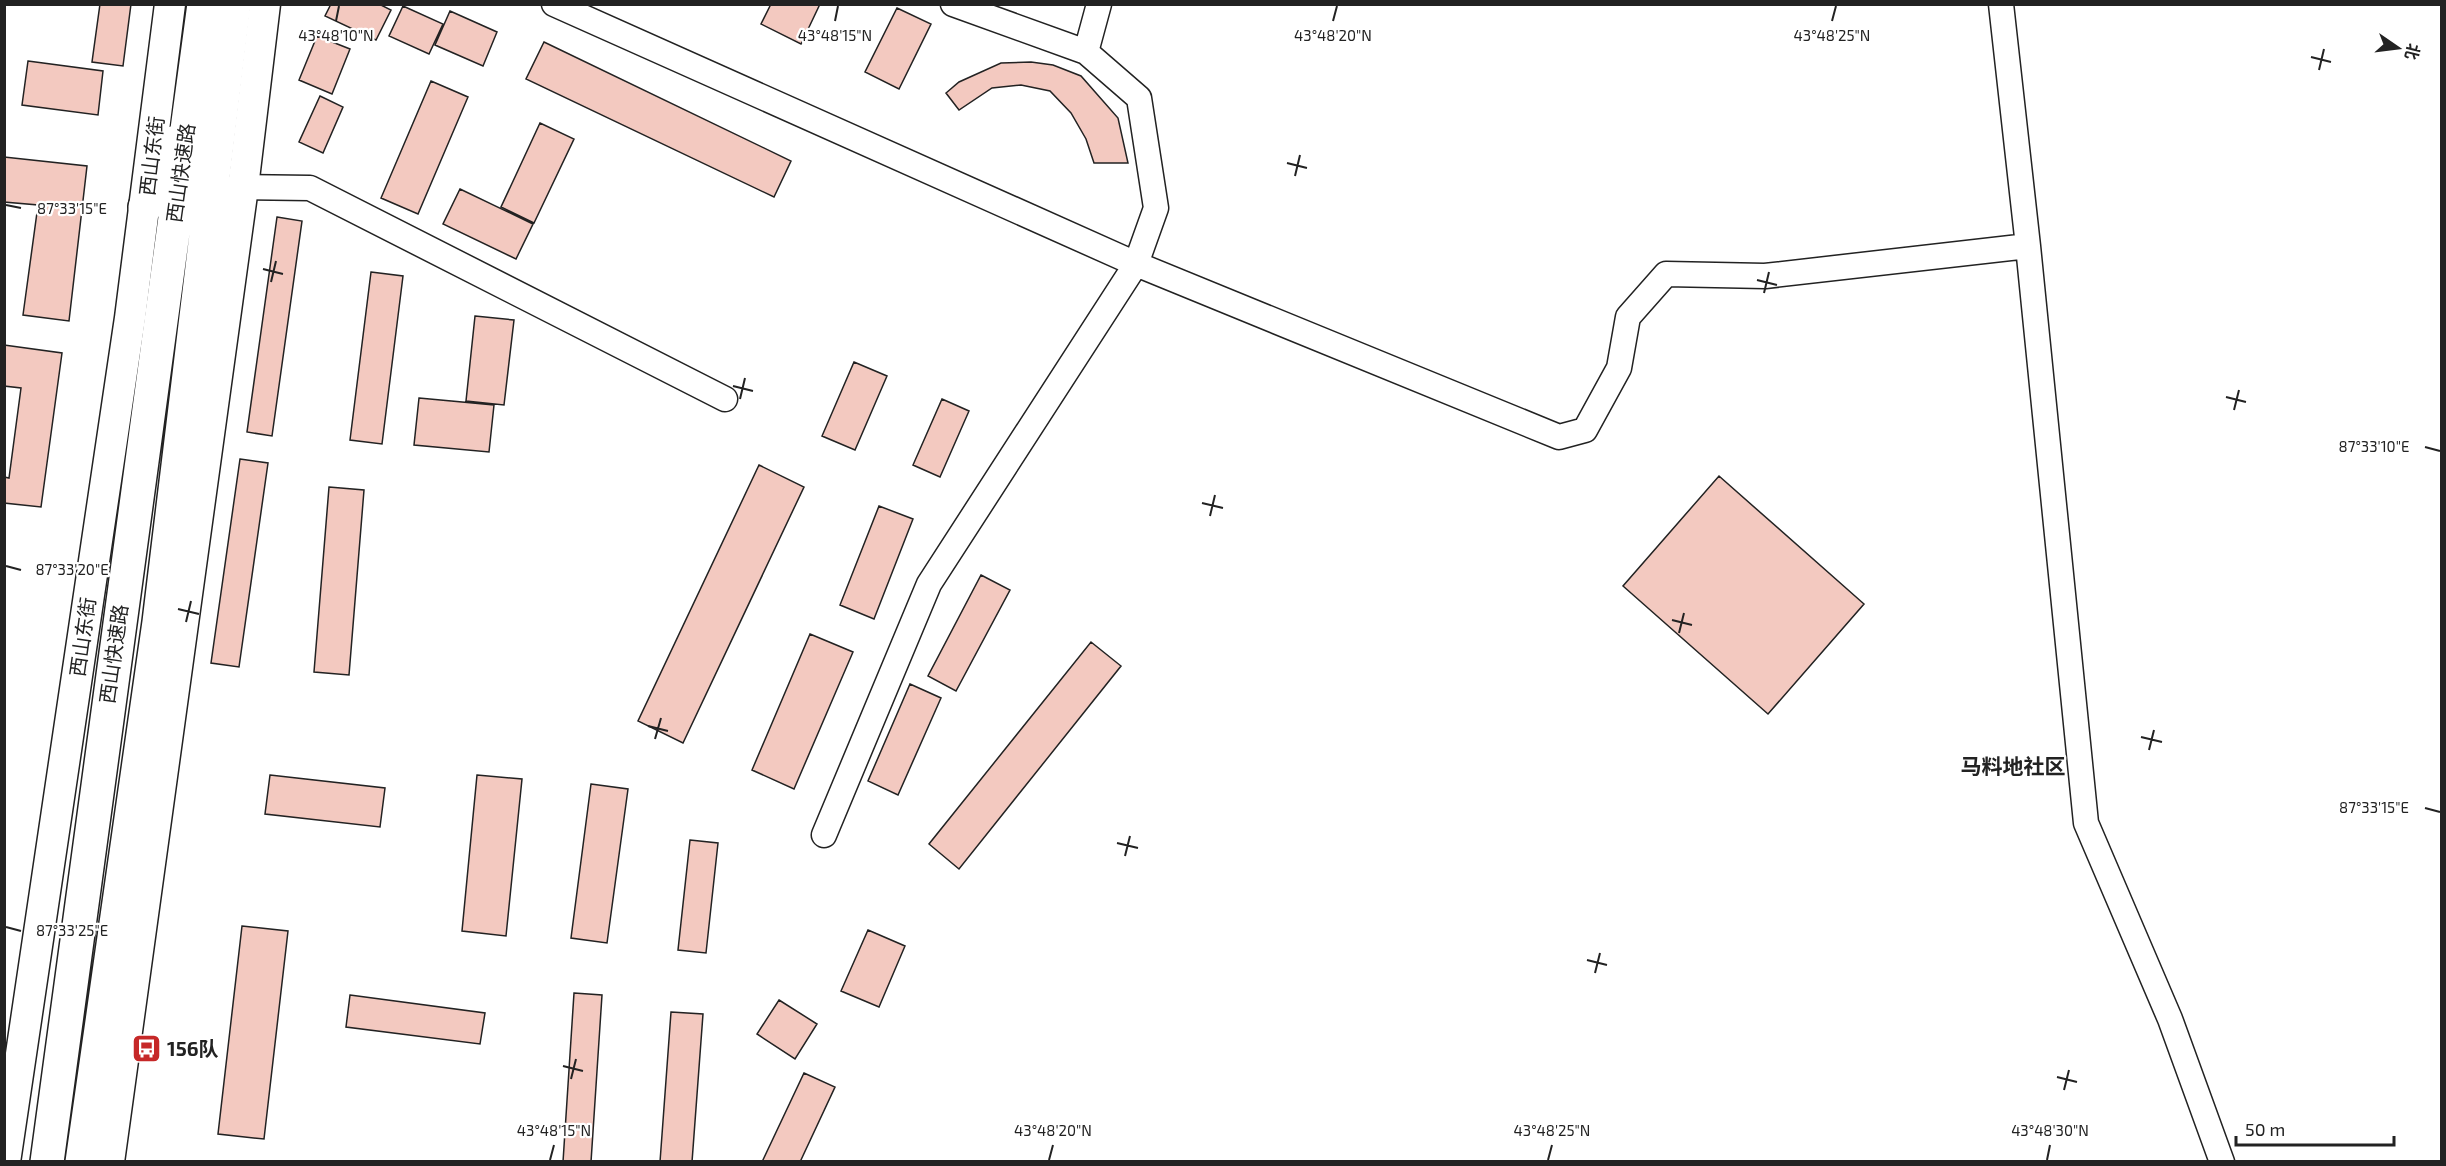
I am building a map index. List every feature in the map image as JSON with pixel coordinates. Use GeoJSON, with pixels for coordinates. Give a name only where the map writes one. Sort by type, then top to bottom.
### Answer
{"type":"FeatureCollection","features":[{"type":"Feature","properties":{"kind":"highway","name":"西山快速路"},"geometry":{"type":"LineString","coordinates":[[47,1161],[204,4]]}},
{"type":"Feature","properties":{"kind":"highway","name":"西山快速路"},"geometry":{"type":"LineString","coordinates":[[82,1161],[156,645],[234,4]]}},
{"type":"Feature","properties":{"kind":"highway"},"geometry":{"type":"LineString","coordinates":[[145,207],[189,116]]}},
{"type":"Feature","properties":{"kind":"highway"},"geometry":{"type":"LineString","coordinates":[[200,291],[243,187]]}},
{"type":"Feature","properties":{"kind":"main road","name":"西山东街"},"geometry":{"type":"LineString","coordinates":[[5,1161],[145,207],[170,4]]}},
{"type":"Feature","properties":{"kind":"main road"},"geometry":{"type":"LineString","coordinates":[[109,1161],[243,187],[265,4]]}},
{"type":"Feature","properties":{"kind":"street"},"geometry":{"type":"LineString","coordinates":[[554,4],[1136,264],[1559,437],[1585,430],[1619,368],[1628,317],[1666,274],[1766,276],[2028,246]]}},
{"type":"Feature","properties":{"kind":"street"},"geometry":{"type":"LineString","coordinates":[[824,835],[929,584],[1136,264],[1156,208],[1139,98],[1086,52],[953,4]]}},
{"type":"Feature","properties":{"kind":"street"},"geometry":{"type":"LineString","coordinates":[[1086,52],[1099,4]]}},
{"type":"Feature","properties":{"kind":"street"},"geometry":{"type":"LineString","coordinates":[[2001,4],[2028,246],[2086,823],[2170,1019],[2222,1161]]}},
{"type":"Feature","properties":{"kind":"street"},"geometry":{"type":"LineString","coordinates":[[243,187],[310,188],[726,399]]}},
{"type":"Feature","properties":{"kind":"building"},"geometry":{"type":"Polygon","coordinates":[[[100,4],[131,4],[123,66],[92,62],[100,4]]]}},
{"type":"Feature","properties":{"kind":"building"},"geometry":{"type":"Polygon","coordinates":[[[331,4],[379,4],[391,10],[376,40],[325,16],[331,4]]]}},
{"type":"Feature","properties":{"kind":"building"},"geometry":{"type":"Polygon","coordinates":[[[771,4],[820,4],[801,44],[761,24],[771,4]]]}},
{"type":"Feature","properties":{"kind":"building"},"geometry":{"type":"Polygon","coordinates":[[[403,6],[443,24],[429,54],[389,36],[403,6]]]}},
{"type":"Feature","properties":{"kind":"building"},"geometry":{"type":"Polygon","coordinates":[[[897,8],[931,24],[899,89],[865,72],[897,8]]]}},
{"type":"Feature","properties":{"kind":"building"},"geometry":{"type":"Polygon","coordinates":[[[450,11],[497,32],[483,66],[435,45],[450,11]]]}},
{"type":"Feature","properties":{"kind":"building"},"geometry":{"type":"Polygon","coordinates":[[[317,36],[350,49],[332,94],[299,80],[317,36]]]}},
{"type":"Feature","properties":{"kind":"building"},"geometry":{"type":"Polygon","coordinates":[[[544,42],[791,161],[774,197],[526,79],[544,42]]]}},
{"type":"Feature","properties":{"kind":"building"},"geometry":{"type":"Polygon","coordinates":[[[28,61],[103,71],[98,115],[22,105],[28,61]]]}},
{"type":"Feature","properties":{"kind":"building"},"geometry":{"type":"Polygon","coordinates":[[[1031,62],[1053,65],[1081,76],[1118,118],[1128,163],[1094,163],[1086,139],[1071,113],[1050,91],[1021,85],[992,88],[959,110],[946,93],[959,82],[1001,63],[1031,62]]]}},
{"type":"Feature","properties":{"kind":"building"},"geometry":{"type":"Polygon","coordinates":[[[431,81],[468,97],[418,214],[381,198],[431,81]]]}},
{"type":"Feature","properties":{"kind":"building"},"geometry":{"type":"Polygon","coordinates":[[[320,96],[343,107],[323,153],[299,142],[320,96]]]}},
{"type":"Feature","properties":{"kind":"building"},"geometry":{"type":"Polygon","coordinates":[[[540,123],[574,139],[534,223],[501,207],[540,123]]]}},
{"type":"Feature","properties":{"kind":"building"},"geometry":{"type":"Polygon","coordinates":[[[4,157],[87,166],[69,321],[23,315],[38,205],[4,202],[4,157]]]}},
{"type":"Feature","properties":{"kind":"building"},"geometry":{"type":"Polygon","coordinates":[[[460,189],[533,224],[516,259],[443,224],[460,189]]]}},
{"type":"Feature","properties":{"kind":"building"},"geometry":{"type":"Polygon","coordinates":[[[277,217],[302,221],[272,436],[247,432],[277,217]]]}},
{"type":"Feature","properties":{"kind":"building"},"geometry":{"type":"Polygon","coordinates":[[[371,272],[403,276],[382,444],[350,440],[371,272]]]}},
{"type":"Feature","properties":{"kind":"building"},"geometry":{"type":"Polygon","coordinates":[[[475,316],[514,320],[504,405],[466,401],[475,316]]]}},
{"type":"Feature","properties":{"kind":"building"},"geometry":{"type":"Polygon","coordinates":[[[4,345],[62,353],[41,507],[4,503],[4,477],[9,478],[21,388],[4,386],[4,345]]]}},
{"type":"Feature","properties":{"kind":"building"},"geometry":{"type":"Polygon","coordinates":[[[854,362],[887,376],[855,450],[822,436],[854,362]]]}},
{"type":"Feature","properties":{"kind":"building"},"geometry":{"type":"Polygon","coordinates":[[[419,398],[494,405],[489,452],[414,445],[419,398]]]}},
{"type":"Feature","properties":{"kind":"building"},"geometry":{"type":"Polygon","coordinates":[[[942,399],[969,411],[940,477],[913,465],[942,399]]]}},
{"type":"Feature","properties":{"kind":"building"},"geometry":{"type":"Polygon","coordinates":[[[240,459],[268,463],[239,667],[211,663],[240,459]]]}},
{"type":"Feature","properties":{"kind":"building"},"geometry":{"type":"Polygon","coordinates":[[[759,465],[804,487],[683,743],[638,721],[759,465]]]}},
{"type":"Feature","properties":{"kind":"building"},"geometry":{"type":"Polygon","coordinates":[[[1719,476],[1864,604],[1768,714],[1623,586],[1719,476]]]}},
{"type":"Feature","properties":{"kind":"building"},"geometry":{"type":"Polygon","coordinates":[[[329,487],[364,490],[349,675],[314,672],[329,487]]]}},
{"type":"Feature","properties":{"kind":"building"},"geometry":{"type":"Polygon","coordinates":[[[879,506],[913,519],[874,619],[840,605],[879,506]]]}},
{"type":"Feature","properties":{"kind":"building"},"geometry":{"type":"Polygon","coordinates":[[[981,575],[1010,590],[956,691],[928,676],[981,575]]]}},
{"type":"Feature","properties":{"kind":"building"},"geometry":{"type":"Polygon","coordinates":[[[810,634],[853,652],[794,789],[752,770],[810,634]]]}},
{"type":"Feature","properties":{"kind":"building"},"geometry":{"type":"Polygon","coordinates":[[[1091,642],[1121,666],[959,869],[929,844],[1091,642]]]}},
{"type":"Feature","properties":{"kind":"building"},"geometry":{"type":"Polygon","coordinates":[[[910,684],[941,698],[898,795],[868,781],[910,684]]]}},
{"type":"Feature","properties":{"kind":"building"},"geometry":{"type":"Polygon","coordinates":[[[270,775],[385,788],[380,827],[265,814],[270,775]]]}},
{"type":"Feature","properties":{"kind":"building"},"geometry":{"type":"Polygon","coordinates":[[[477,775],[522,779],[506,936],[462,931],[477,775]]]}},
{"type":"Feature","properties":{"kind":"building"},"geometry":{"type":"Polygon","coordinates":[[[591,784],[628,789],[607,943],[571,938],[591,784]]]}},
{"type":"Feature","properties":{"kind":"building"},"geometry":{"type":"Polygon","coordinates":[[[690,840],[718,843],[706,953],[678,950],[690,840]]]}},
{"type":"Feature","properties":{"kind":"building"},"geometry":{"type":"Polygon","coordinates":[[[242,926],[288,931],[264,1139],[218,1134],[242,926]]]}},
{"type":"Feature","properties":{"kind":"building"},"geometry":{"type":"Polygon","coordinates":[[[868,930],[905,946],[879,1007],[841,991],[868,930]]]}},
{"type":"Feature","properties":{"kind":"building"},"geometry":{"type":"Polygon","coordinates":[[[574,993],[602,995],[591,1162],[563,1162],[574,993]]]}},
{"type":"Feature","properties":{"kind":"building"},"geometry":{"type":"Polygon","coordinates":[[[350,995],[485,1013],[480,1044],[346,1027],[350,995]]]}},
{"type":"Feature","properties":{"kind":"building"},"geometry":{"type":"Polygon","coordinates":[[[779,1000],[817,1024],[795,1059],[757,1034],[779,1000]]]}},
{"type":"Feature","properties":{"kind":"building"},"geometry":{"type":"Polygon","coordinates":[[[671,1012],[703,1014],[692,1162],[660,1162],[671,1012]]]}},
{"type":"Feature","properties":{"kind":"building"},"geometry":{"type":"Polygon","coordinates":[[[804,1073],[835,1087],[800,1162],[762,1162],[804,1073]]]}},
{"type":"Feature","properties":{"kind":"place","name":"156队"},"geometry":{"type":"Point","coordinates":[146,1049]}},
{"type":"Feature","properties":{"kind":"district","name":"马料地社区"},"geometry":{"type":"Point","coordinates":[2013,767]}}]}
